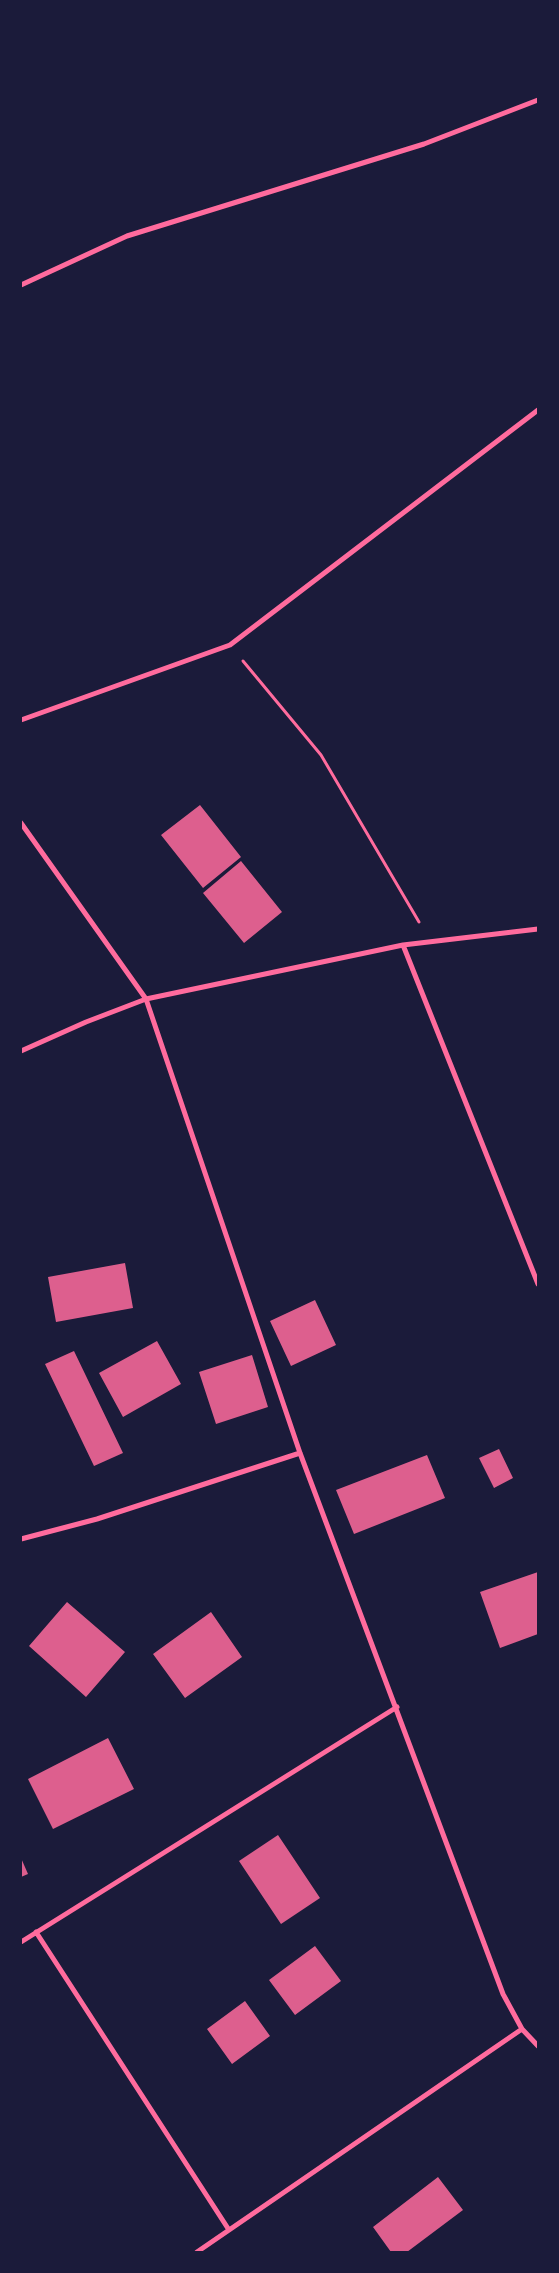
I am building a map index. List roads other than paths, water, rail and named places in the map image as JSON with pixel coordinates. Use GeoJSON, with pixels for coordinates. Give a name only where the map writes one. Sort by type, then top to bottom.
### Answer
{"type":"FeatureCollection","features":[{"type":"Feature","properties":{"kind":"street"},"geometry":{"type":"LineString","coordinates":[[21,285],[127,236],[424,144],[538,100]]}},
{"type":"Feature","properties":{"kind":"street"},"geometry":{"type":"LineString","coordinates":[[21,720],[230,645],[538,410]]}},
{"type":"Feature","properties":{"kind":"street"},"geometry":{"type":"LineString","coordinates":[[21,823],[146,999],[300,1453],[397,1707],[503,1994],[522,2029],[538,2046]]}},
{"type":"Feature","properties":{"kind":"street"},"geometry":{"type":"LineString","coordinates":[[21,1051],[86,1022],[146,999],[403,945],[538,929]]}},
{"type":"Feature","properties":{"kind":"street"},"geometry":{"type":"LineString","coordinates":[[403,945],[538,1284]]}},
{"type":"Feature","properties":{"kind":"street"},"geometry":{"type":"LineString","coordinates":[[21,1539],[97,1519],[300,1453]]}},
{"type":"Feature","properties":{"kind":"street"},"geometry":{"type":"LineString","coordinates":[[21,1942],[397,1707]]}},
{"type":"Feature","properties":{"kind":"street"},"geometry":{"type":"LineString","coordinates":[[36,1932],[228,2230]]}},
{"type":"Feature","properties":{"kind":"street"},"geometry":{"type":"LineString","coordinates":[[197,2252],[522,2029]]}}]}
